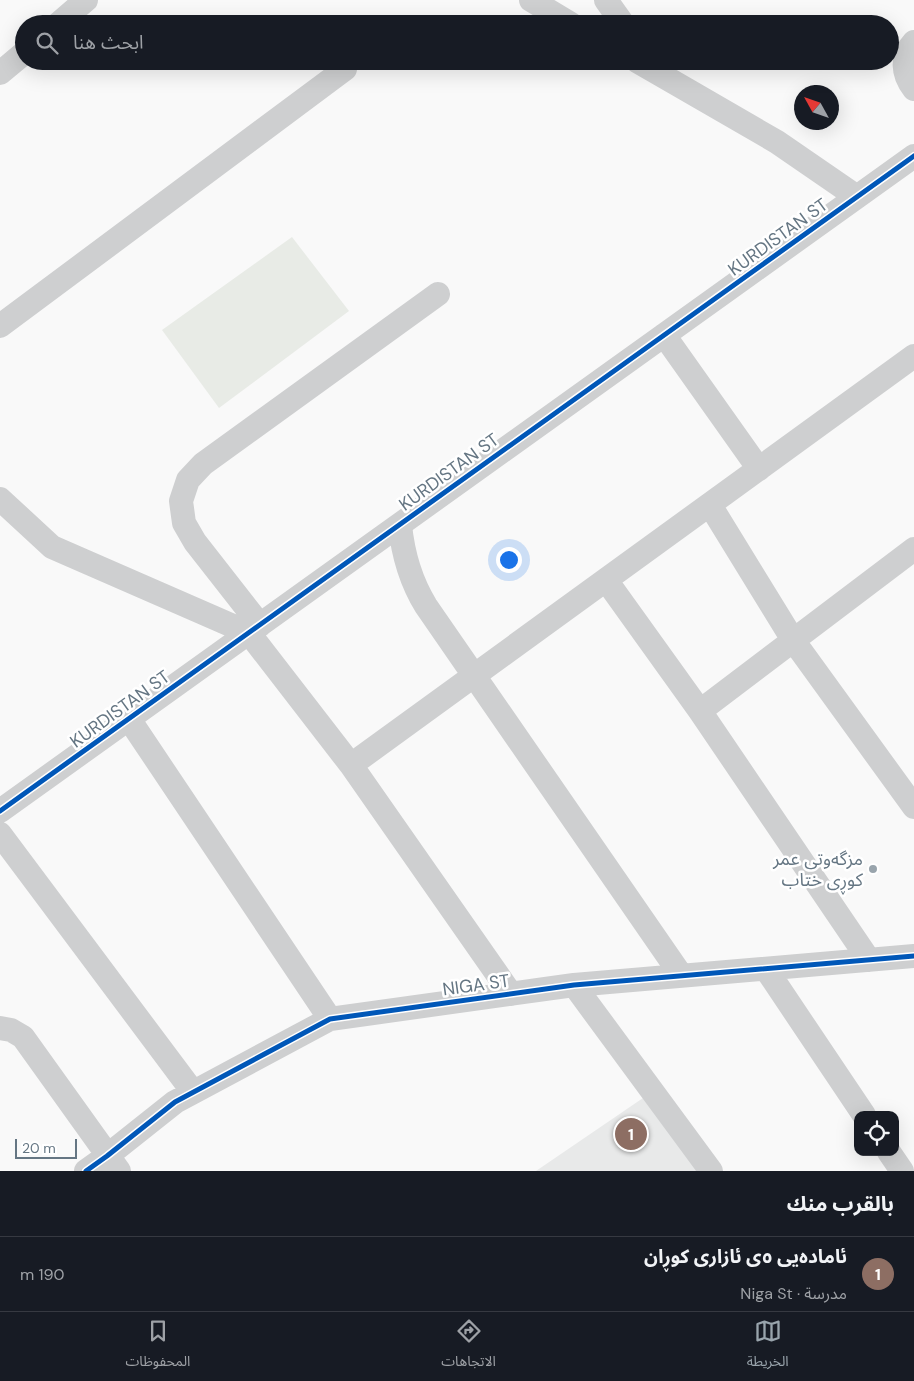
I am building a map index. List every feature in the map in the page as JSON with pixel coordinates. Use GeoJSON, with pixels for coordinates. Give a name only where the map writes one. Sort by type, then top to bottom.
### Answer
{"type":"FeatureCollection","features":[{"type":"Feature","properties":{"kind":"street"},"geometry":{"type":"LineString","coordinates":[[68,15],[86,0]]}},
{"type":"Feature","properties":{"kind":"street"},"geometry":{"type":"LineString","coordinates":[[531,0],[556,15]]}},
{"type":"Feature","properties":{"kind":"street"},"geometry":{"type":"LineString","coordinates":[[606,0],[617,15]]}},
{"type":"Feature","properties":{"kind":"street"},"geometry":{"type":"LineString","coordinates":[[914,42],[903,62],[907,80],[914,89]]}},
{"type":"Feature","properties":{"kind":"street"},"geometry":{"type":"LineString","coordinates":[[0,73],[15,60]]}},
{"type":"Feature","properties":{"kind":"street"},"geometry":{"type":"LineString","coordinates":[[0,326],[344,70]]}},
{"type":"Feature","properties":{"kind":"street"},"geometry":{"type":"LineString","coordinates":[[655,70],[777,142],[857,197]]}},
{"type":"Feature","properties":{"kind":"street","name":"KURDISTAN ST"},"geometry":{"type":"LineString","coordinates":[[0,811],[857,197],[912,161]]}},
{"type":"Feature","properties":{"kind":"street"},"geometry":{"type":"LineString","coordinates":[[438,294],[203,464],[188,480],[182,501],[184,523],[254,629],[511,994]]}},
{"type":"Feature","properties":{"kind":"street"},"geometry":{"type":"LineString","coordinates":[[664,335],[759,469]]}},
{"type":"Feature","properties":{"kind":"street"},"geometry":{"type":"LineString","coordinates":[[351,765],[475,677],[914,356]]}},
{"type":"Feature","properties":{"kind":"street"},"geometry":{"type":"LineString","coordinates":[[0,499],[52,548],[254,629]]}},
{"type":"Feature","properties":{"kind":"street"},"geometry":{"type":"LineString","coordinates":[[710,505],[793,640],[914,807]]}},
{"type":"Feature","properties":{"kind":"street"},"geometry":{"type":"LineString","coordinates":[[400,525],[407,567],[415,587],[426,606],[681,975]]}},
{"type":"Feature","properties":{"kind":"street"},"geometry":{"type":"LineString","coordinates":[[700,711],[914,549]]}},
{"type":"Feature","properties":{"kind":"street"},"geometry":{"type":"LineString","coordinates":[[606,580],[700,711],[869,960]]}},
{"type":"Feature","properties":{"kind":"street"},"geometry":{"type":"LineString","coordinates":[[129,719],[330,1019]]}},
{"type":"Feature","properties":{"kind":"street"},"geometry":{"type":"LineString","coordinates":[[0,834],[193,1092]]}},
{"type":"Feature","properties":{"kind":"street","name":"NIGA ST"},"geometry":{"type":"LineString","coordinates":[[86,1171],[113,1164],[175,1102],[330,1019],[574,985],[914,956]]}},
{"type":"Feature","properties":{"kind":"street"},"geometry":{"type":"LineString","coordinates":[[766,969],[861,1111]]}},
{"type":"Feature","properties":{"kind":"street"},"geometry":{"type":"LineString","coordinates":[[574,985],[711,1171]]}},
{"type":"Feature","properties":{"kind":"street"},"geometry":{"type":"LineString","coordinates":[[0,1028],[11,1030],[23,1037],[113,1164]]}},
{"type":"Feature","properties":{"kind":"street"},"geometry":{"type":"LineString","coordinates":[[892,1156],[902,1171]]}},
{"type":"Feature","properties":{"kind":"shaded area"},"geometry":{"type":"Polygon","coordinates":[[[292,237],[349,311],[219,408],[162,330],[292,237]]]}},
{"type":"Feature","properties":{"kind":"shaded area"},"geometry":{"type":"Polygon","coordinates":[[[646,1096],[698,1171],[536,1171],[646,1096]]]}},
{"type":"Feature","properties":{"kind":"cycle path"},"geometry":{"type":"LineString","coordinates":[[0,811],[914,156]]}},
{"type":"Feature","properties":{"kind":"cycle path"},"geometry":{"type":"LineString","coordinates":[[86,1171],[175,1102],[330,1019],[574,985],[914,956]]}},
{"type":"Feature","properties":{"kind":"place","name":"مزگەوتی عمر کوڕی ختاب"},"geometry":{"type":"Point","coordinates":[873,869]}},
{"type":"Feature","properties":{"kind":"place","name":"ئامادەیی ٥ی ئازاری کوڕان"},"geometry":{"type":"Point","coordinates":[631,1134]}}]}
